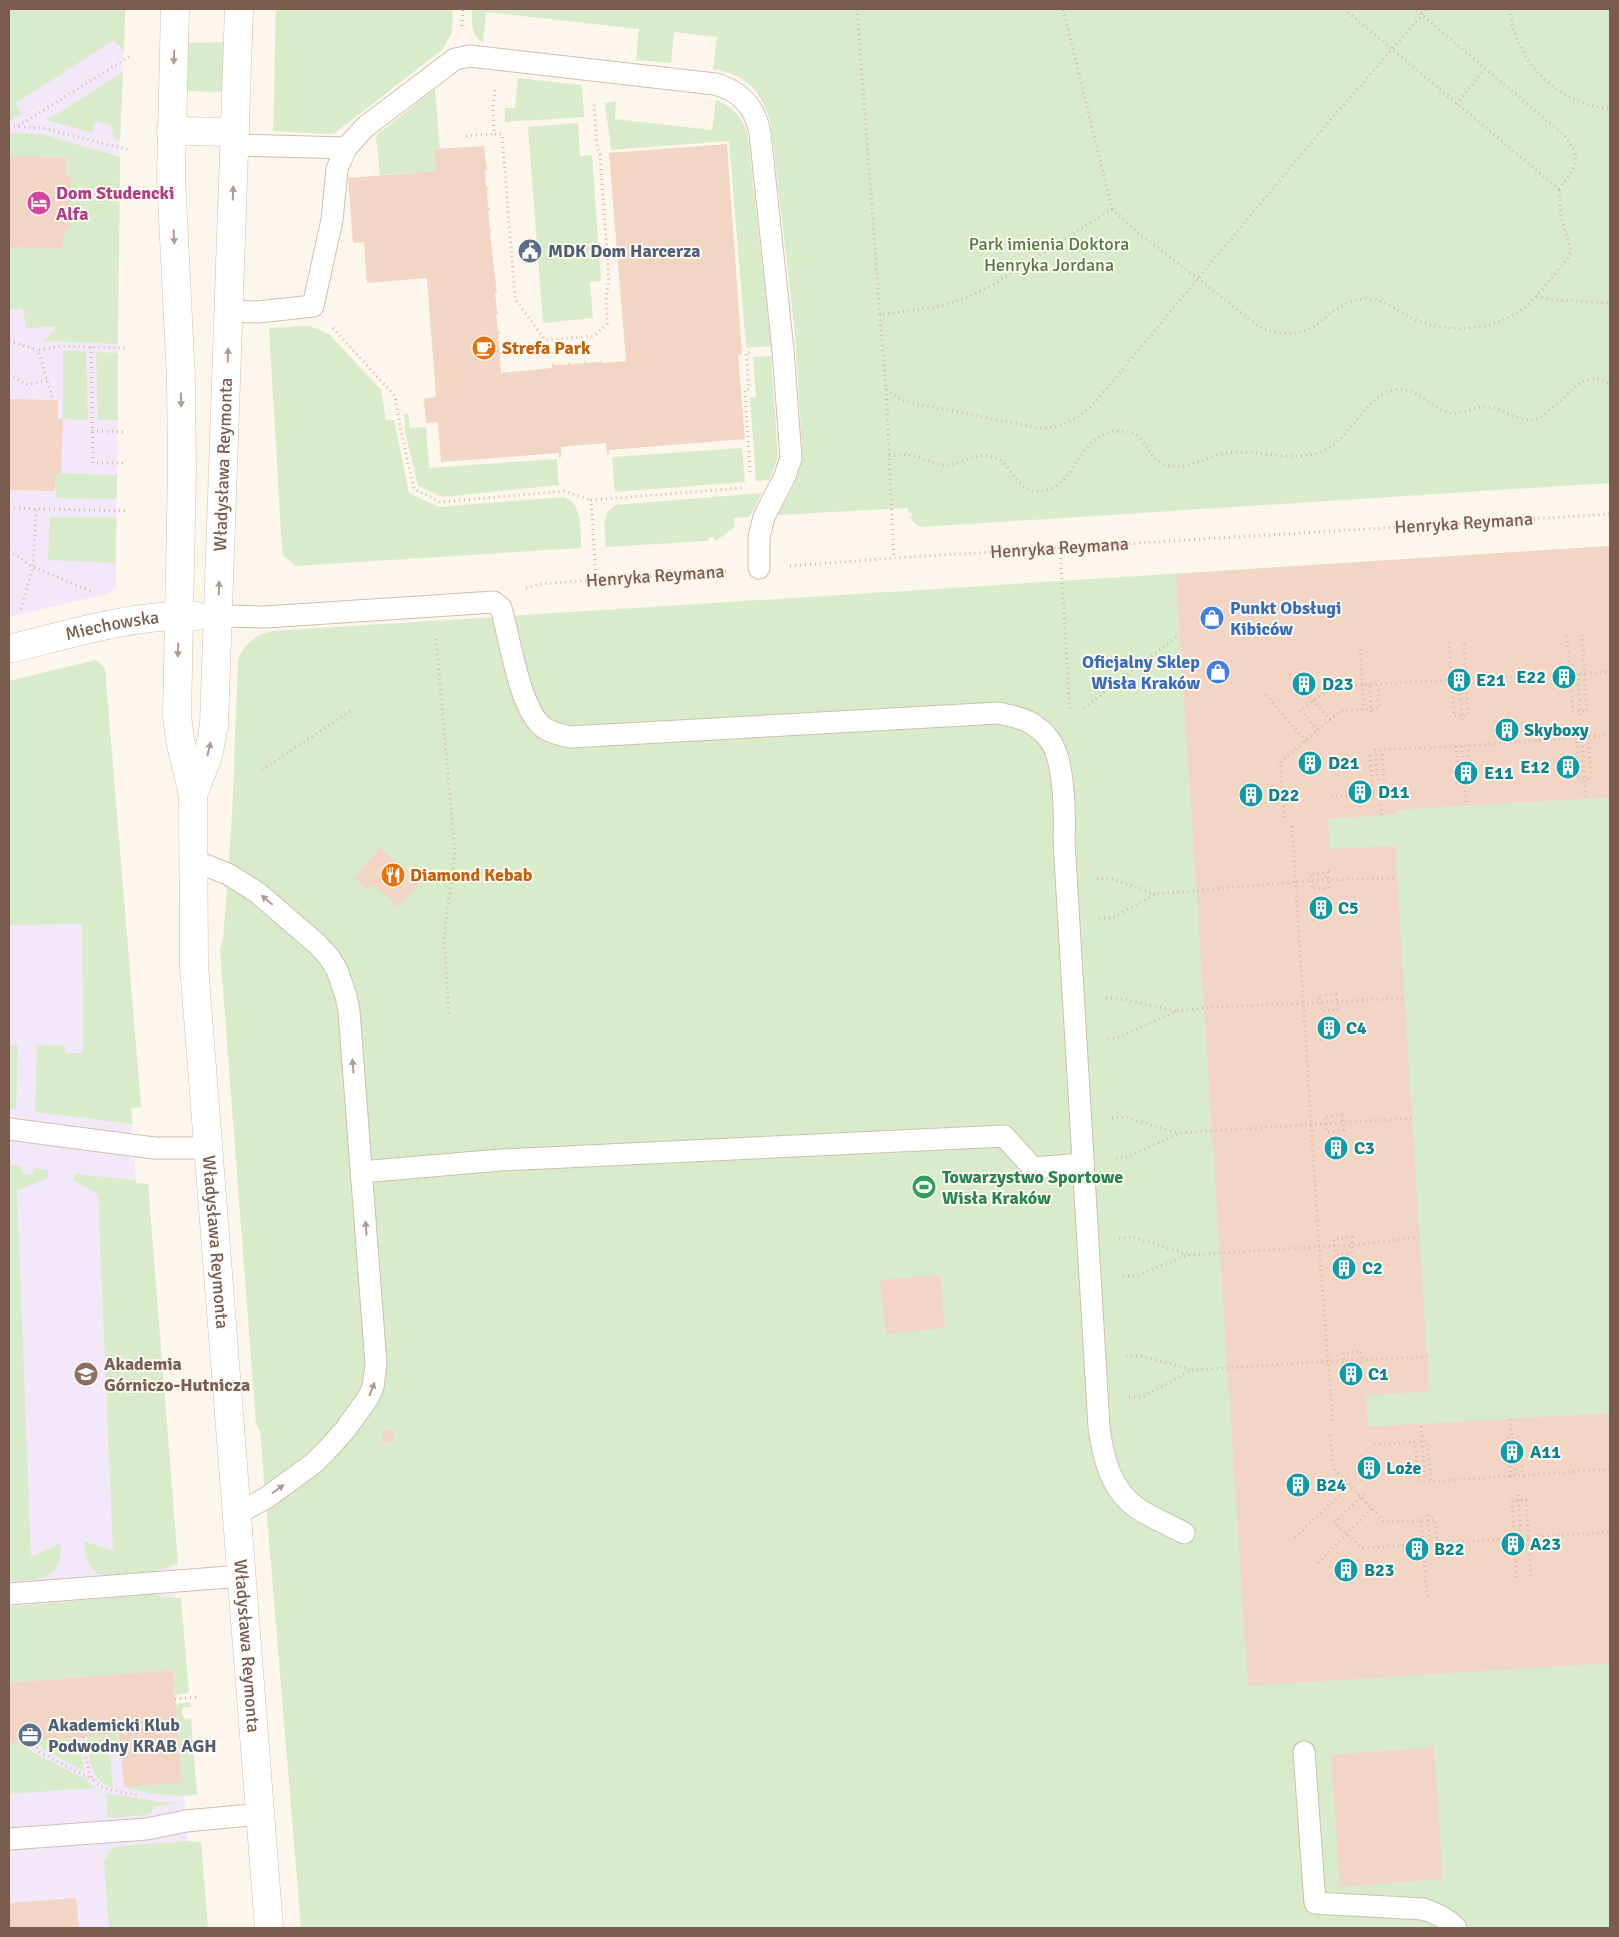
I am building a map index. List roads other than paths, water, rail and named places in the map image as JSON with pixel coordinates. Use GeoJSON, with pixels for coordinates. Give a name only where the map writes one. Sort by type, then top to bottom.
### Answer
{"type":"FeatureCollection","features":[{"type":"Feature","properties":{"kind":"street","name":"Władysława Reymonta"},"geometry":{"type":"LineString","coordinates":[[176,9],[171,184],[182,417],[177,716],[180,740],[193,796],[194,965],[270,1928]]}},
{"type":"Feature","properties":{"kind":"street","name":"Władysława Reymonta"},"geometry":{"type":"LineString","coordinates":[[193,796],[208,756],[214,725],[239,9]]}},
{"type":"Feature","properties":{"kind":"street"},"geometry":{"type":"LineString","coordinates":[[172,131],[235,138]]}},
{"type":"Feature","properties":{"kind":"street","name":"Miechowska"},"geometry":{"type":"LineString","coordinates":[[9,649],[118,623],[179,615],[218,616]]}},
{"type":"Feature","properties":{"kind":"lane"},"geometry":{"type":"LineString","coordinates":[[229,311],[258,312],[312,306],[332,220],[337,169],[346,148],[365,127],[449,62],[461,57],[489,58],[716,84],[737,93],[744,98],[755,114],[760,134],[783,350],[791,458],[762,523],[759,537],[759,568]]}},
{"type":"Feature","properties":{"kind":"lane"},"geometry":{"type":"LineString","coordinates":[[235,138],[346,148]]}},
{"type":"Feature","properties":{"kind":"lane"},"geometry":{"type":"LineString","coordinates":[[218,616],[265,617],[433,607],[492,601],[501,608],[517,675],[528,704],[544,727],[556,734],[570,737],[999,713],[1027,721],[1042,732],[1054,748],[1062,783],[1099,1427],[1105,1462],[1118,1490],[1138,1510],[1184,1533]]}},
{"type":"Feature","properties":{"kind":"lane"},"geometry":{"type":"LineString","coordinates":[[192,860],[228,874],[258,893],[317,944],[329,957],[337,970],[349,1011],[376,1364],[374,1388],[345,1430],[314,1463],[266,1498],[237,1514]]}},
{"type":"Feature","properties":{"kind":"lane"},"geometry":{"type":"LineString","coordinates":[[9,1129],[154,1148],[208,1148]]}},
{"type":"Feature","properties":{"kind":"lane"},"geometry":{"type":"LineString","coordinates":[[361,1172],[501,1160],[1004,1136],[1033,1168],[1083,1164]]}},
{"type":"Feature","properties":{"kind":"lane"},"geometry":{"type":"LineString","coordinates":[[9,1594],[242,1576]]}},
{"type":"Feature","properties":{"kind":"lane"},"geometry":{"type":"LineString","coordinates":[[1304,1752],[1315,1903],[1423,1909],[1435,1912],[1456,1928]]}},
{"type":"Feature","properties":{"kind":"lane"},"geometry":{"type":"LineString","coordinates":[[9,1839],[147,1828],[186,1821],[261,1814]]}},
{"type":"Feature","properties":{"kind":"place","name":"Dom Studencki Alfa"},"geometry":{"type":"Point","coordinates":[39,203]}},
{"type":"Feature","properties":{"kind":"place","name":"MDK Dom Harcerza"},"geometry":{"type":"Point","coordinates":[530,251]}},
{"type":"Feature","properties":{"kind":"place","name":"Strefa Park"},"geometry":{"type":"Point","coordinates":[484,348]}},
{"type":"Feature","properties":{"kind":"place","name":"Punkt Obsługi Kibiców"},"geometry":{"type":"Point","coordinates":[1212,618]}},
{"type":"Feature","properties":{"kind":"place","name":"Oficjalny Sklep Wisła Kraków"},"geometry":{"type":"Point","coordinates":[1218,672]}},
{"type":"Feature","properties":{"kind":"place","name":"E22"},"geometry":{"type":"Point","coordinates":[1564,677]}},
{"type":"Feature","properties":{"kind":"place","name":"E21"},"geometry":{"type":"Point","coordinates":[1459,680]}},
{"type":"Feature","properties":{"kind":"place","name":"D23"},"geometry":{"type":"Point","coordinates":[1304,684]}},
{"type":"Feature","properties":{"kind":"place","name":"Skyboxy"},"geometry":{"type":"Point","coordinates":[1507,730]}},
{"type":"Feature","properties":{"kind":"place","name":"D21"},"geometry":{"type":"Point","coordinates":[1310,763]}},
{"type":"Feature","properties":{"kind":"place","name":"E12"},"geometry":{"type":"Point","coordinates":[1568,767]}},
{"type":"Feature","properties":{"kind":"place","name":"E11"},"geometry":{"type":"Point","coordinates":[1466,773]}},
{"type":"Feature","properties":{"kind":"place","name":"D11"},"geometry":{"type":"Point","coordinates":[1360,792]}},
{"type":"Feature","properties":{"kind":"place","name":"D22"},"geometry":{"type":"Point","coordinates":[1251,795]}},
{"type":"Feature","properties":{"kind":"place","name":"Diamond Kebab"},"geometry":{"type":"Point","coordinates":[393,875]}},
{"type":"Feature","properties":{"kind":"place","name":"C5"},"geometry":{"type":"Point","coordinates":[1321,908]}},
{"type":"Feature","properties":{"kind":"place","name":"C4"},"geometry":{"type":"Point","coordinates":[1329,1028]}},
{"type":"Feature","properties":{"kind":"place","name":"C3"},"geometry":{"type":"Point","coordinates":[1336,1148]}},
{"type":"Feature","properties":{"kind":"place","name":"Towarzystwo Sportowe Wisła Kraków"},"geometry":{"type":"Point","coordinates":[924,1187]}},
{"type":"Feature","properties":{"kind":"place","name":"C2"},"geometry":{"type":"Point","coordinates":[1344,1268]}},
{"type":"Feature","properties":{"kind":"place","name":"Akademia Górniczo-Hutnicza"},"geometry":{"type":"Point","coordinates":[86,1374]}},
{"type":"Feature","properties":{"kind":"place","name":"C1"},"geometry":{"type":"Point","coordinates":[1351,1374]}},
{"type":"Feature","properties":{"kind":"place","name":"A11"},"geometry":{"type":"Point","coordinates":[1512,1452]}},
{"type":"Feature","properties":{"kind":"place","name":"Loże"},"geometry":{"type":"Point","coordinates":[1369,1468]}},
{"type":"Feature","properties":{"kind":"place","name":"B24"},"geometry":{"type":"Point","coordinates":[1298,1485]}},
{"type":"Feature","properties":{"kind":"place","name":"A23"},"geometry":{"type":"Point","coordinates":[1513,1544]}},
{"type":"Feature","properties":{"kind":"place","name":"B22"},"geometry":{"type":"Point","coordinates":[1417,1549]}},
{"type":"Feature","properties":{"kind":"place","name":"B23"},"geometry":{"type":"Point","coordinates":[1346,1570]}},
{"type":"Feature","properties":{"kind":"place","name":"Akademicki Klub Podwodny KRAB AGH"},"geometry":{"type":"Point","coordinates":[30,1735]}},
{"type":"Feature","properties":{"kind":"park label","name":"Park imienia Doktora Henryka Jordana"},"geometry":{"type":"Point","coordinates":[1049,254]}}]}
